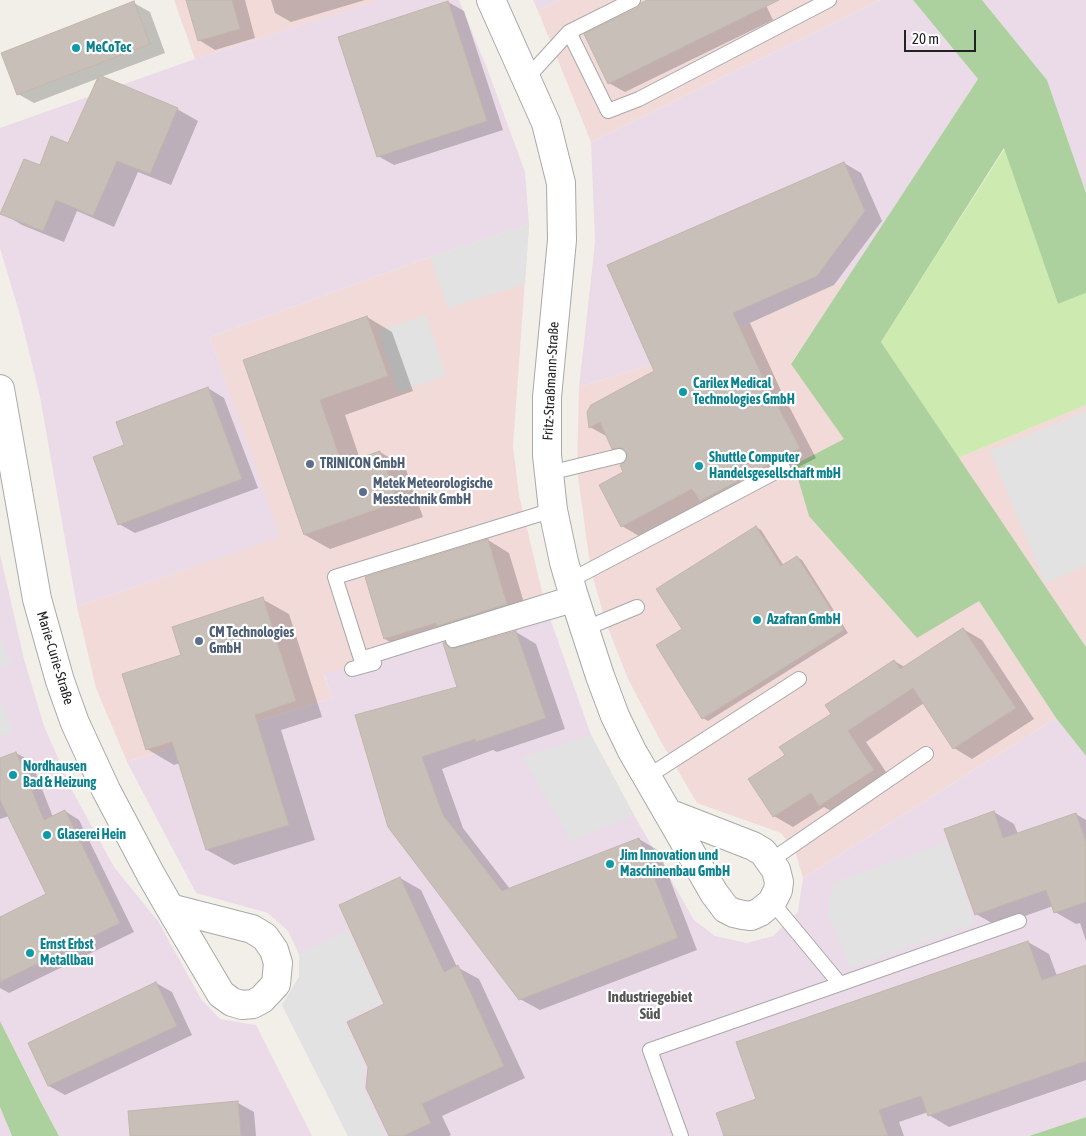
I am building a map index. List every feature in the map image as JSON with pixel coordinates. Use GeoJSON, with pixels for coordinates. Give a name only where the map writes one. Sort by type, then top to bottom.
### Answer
{"type":"FeatureCollection","features":[{"type":"Feature","properties":{"kind":"street","name":"Fritz-Straßmann-Straße"},"geometry":{"type":"LineString","coordinates":[[491,0],[546,123],[561,183],[562,240],[547,397],[547,455],[552,510],[576,602],[615,716],[632,751],[714,893],[726,909],[734,913],[751,916],[760,912],[772,902]]}},
{"type":"Feature","properties":{"kind":"street","name":"Marie-Curie-Straße"},"geometry":{"type":"LineString","coordinates":[[0,389],[37,599],[60,681],[75,723],[106,790],[170,908]]}},
{"type":"Feature","properties":{"kind":"street"},"geometry":{"type":"LineString","coordinates":[[668,813],[753,846],[763,852],[776,870],[779,882],[778,890],[772,902]]}},
{"type":"Feature","properties":{"kind":"lane"},"geometry":{"type":"LineString","coordinates":[[526,79],[569,32],[633,0]]}},
{"type":"Feature","properties":{"kind":"lane"},"geometry":{"type":"LineString","coordinates":[[569,32],[608,111],[639,99],[829,0]]}},
{"type":"Feature","properties":{"kind":"lane"},"geometry":{"type":"LineString","coordinates":[[549,473],[619,456]]}},
{"type":"Feature","properties":{"kind":"lane"},"geometry":{"type":"LineString","coordinates":[[352,669],[576,602],[783,468]]}},
{"type":"Feature","properties":{"kind":"lane"},"geometry":{"type":"LineString","coordinates":[[552,510],[335,577],[361,659],[576,602],[637,607]]}},
{"type":"Feature","properties":{"kind":"lane"},"geometry":{"type":"LineString","coordinates":[[647,777],[799,678]]}},
{"type":"Feature","properties":{"kind":"lane"},"geometry":{"type":"LineString","coordinates":[[770,861],[926,754]]}},
{"type":"Feature","properties":{"kind":"lane"},"geometry":{"type":"LineString","coordinates":[[772,902],[840,984]]}},
{"type":"Feature","properties":{"kind":"lane"},"geometry":{"type":"LineString","coordinates":[[681,1136],[650,1050],[1019,922]]}},
{"type":"Feature","properties":{"kind":"shaded area"},"geometry":{"type":"Polygon","coordinates":[[[174,0],[381,0],[195,59],[174,0]]]}},
{"type":"Feature","properties":{"kind":"shaded area"},"geometry":{"type":"Polygon","coordinates":[[[380,0],[459,0],[487,68],[525,172],[529,224],[430,257],[210,337],[280,537],[77,607],[40,397],[20,315],[0,248],[0,128],[195,59],[380,0]]]}},
{"type":"Feature","properties":{"kind":"shaded area"},"geometry":{"type":"Polygon","coordinates":[[[533,0],[559,0],[538,11],[533,0]]]}},
{"type":"Feature","properties":{"kind":"shaded area"},"geometry":{"type":"Polygon","coordinates":[[[559,0],[880,0],[591,142],[538,11],[559,0]]]}},
{"type":"Feature","properties":{"kind":"shaded area"},"geometry":{"type":"Polygon","coordinates":[[[880,0],[913,0],[978,79],[848,278],[677,357],[579,387],[595,242],[591,142],[880,0]]]}},
{"type":"Feature","properties":{"kind":"shaded area"},"geometry":{"type":"Polygon","coordinates":[[[982,0],[1086,0],[1086,193],[1047,80],[982,0]]]}},
{"type":"Feature","properties":{"kind":"shaded area"},"geometry":{"type":"Polygon","coordinates":[[[529,224],[513,446],[519,495],[545,604],[324,675],[332,698],[127,762],[96,688],[77,607],[279,537],[210,337],[430,257],[529,224]]]}},
{"type":"Feature","properties":{"kind":"shaded area"},"geometry":{"type":"Polygon","coordinates":[[[529,224],[525,284],[448,308],[430,257],[529,224]]]}},
{"type":"Feature","properties":{"kind":"shaded area"},"geometry":{"type":"Polygon","coordinates":[[[848,278],[791,363],[979,601],[1056,718],[803,878],[795,851],[781,833],[697,803],[660,740],[628,679],[606,623],[591,571],[577,470],[579,387],[677,357],[848,278]]]}},
{"type":"Feature","properties":{"kind":"shaded area"},"geometry":{"type":"Polygon","coordinates":[[[426,315],[446,376],[398,392],[378,331],[426,315]]]}},
{"type":"Feature","properties":{"kind":"shaded area"},"geometry":{"type":"Polygon","coordinates":[[[1086,405],[1086,647],[958,458],[1086,405]]]}},
{"type":"Feature","properties":{"kind":"shaded area"},"geometry":{"type":"Polygon","coordinates":[[[1086,411],[1086,566],[1045,583],[990,451],[1086,411]]]}},
{"type":"Feature","properties":{"kind":"shaded area"},"geometry":{"type":"Polygon","coordinates":[[[0,554],[24,659],[44,726],[72,790],[114,867],[158,921],[201,999],[220,1019],[256,1025],[312,1136],[59,1136],[0,1021],[0,554]]]}},
{"type":"Feature","properties":{"kind":"shaded area"},"geometry":{"type":"Polygon","coordinates":[[[545,604],[591,735],[694,920],[715,936],[747,943],[773,936],[798,912],[803,878],[1056,718],[1086,756],[1086,1117],[1029,1136],[348,1136],[282,1005],[299,977],[299,954],[288,931],[268,913],[196,893],[127,762],[332,698],[324,674],[545,604]]]}},
{"type":"Feature","properties":{"kind":"shaded area"},"geometry":{"type":"Polygon","coordinates":[[[0,633],[11,664],[0,668],[0,633]]]}},
{"type":"Feature","properties":{"kind":"shaded area"},"geometry":{"type":"Polygon","coordinates":[[[0,697],[13,732],[0,736],[0,697]]]}},
{"type":"Feature","properties":{"kind":"shaded area"},"geometry":{"type":"Polygon","coordinates":[[[591,735],[634,815],[571,841],[523,757],[591,735]]]}},
{"type":"Feature","properties":{"kind":"shaded area"},"geometry":{"type":"Polygon","coordinates":[[[947,842],[975,924],[850,968],[828,912],[833,883],[947,842]]]}},
{"type":"Feature","properties":{"kind":"shaded area"},"geometry":{"type":"Polygon","coordinates":[[[348,930],[382,1003],[344,1020],[365,1067],[363,1089],[386,1136],[348,1136],[282,1005],[299,977],[299,954],[348,930]]]}},
{"type":"Feature","properties":{"kind":"shaded area"},"geometry":{"type":"Polygon","coordinates":[[[0,1107],[12,1136],[0,1136],[0,1107]]]}},
{"type":"Feature","properties":{"kind":"green space"},"geometry":{"type":"Polygon","coordinates":[[[913,0],[982,0],[1047,80],[1086,193],[1086,293],[1058,304],[1004,148],[881,342],[1086,647],[1086,756],[1056,718],[979,601],[917,638],[809,516],[794,465],[844,439],[791,364],[978,79],[913,0]]]}},
{"type":"Feature","properties":{"kind":"green space"},"geometry":{"type":"Polygon","coordinates":[[[1005,148],[1058,304],[1086,293],[1086,405],[958,458],[881,342],[1005,148]]]}},
{"type":"Feature","properties":{"kind":"green space"},"geometry":{"type":"Polygon","coordinates":[[[0,1021],[59,1136],[12,1136],[0,1107],[0,1021]]]}},
{"type":"Feature","properties":{"kind":"green space"},"geometry":{"type":"Polygon","coordinates":[[[1086,1117],[1086,1136],[1029,1136],[1086,1117]]]}},
{"type":"Feature","properties":{"kind":"building"},"geometry":{"type":"Polygon","coordinates":[[[186,0],[232,0],[240,29],[198,41],[186,0]]]}},
{"type":"Feature","properties":{"kind":"building"},"geometry":{"type":"Polygon","coordinates":[[[647,0],[779,0],[608,84],[584,34],[637,8],[647,0]]]}},
{"type":"Feature","properties":{"kind":"building","name":"MeCoTec"},"geometry":{"type":"Polygon","coordinates":[[[134,1],[150,44],[17,95],[1,53],[134,1]]]}},
{"type":"Feature","properties":{"kind":"building"},"geometry":{"type":"Polygon","coordinates":[[[448,1],[487,121],[377,157],[338,37],[448,1]]]}},
{"type":"Feature","properties":{"kind":"building"},"geometry":{"type":"Polygon","coordinates":[[[99,75],[178,108],[150,174],[117,161],[93,216],[56,200],[43,231],[0,214],[24,159],[40,165],[51,136],[68,143],[99,75]]]}},
{"type":"Feature","properties":{"kind":"building"},"geometry":{"type":"Polygon","coordinates":[[[844,162],[865,211],[817,276],[733,313],[765,382],[800,448],[700,501],[692,489],[621,527],[599,485],[623,472],[620,465],[625,462],[627,453],[622,448],[612,449],[600,422],[589,428],[587,412],[591,405],[654,371],[607,265],[844,162]]]}},
{"type":"Feature","properties":{"kind":"building"},"geometry":{"type":"Polygon","coordinates":[[[367,316],[388,376],[320,400],[342,464],[380,451],[398,502],[304,535],[243,360],[367,316]]]}},
{"type":"Feature","properties":{"kind":"building"},"geometry":{"type":"Polygon","coordinates":[[[208,387],[242,479],[118,525],[93,457],[124,445],[116,422],[208,387]]]}},
{"type":"Feature","properties":{"kind":"building","name":"Azafran GmbH"},"geometry":{"type":"Polygon","coordinates":[[[756,526],[781,566],[797,556],[844,630],[702,719],[656,645],[682,629],[656,589],[756,526]]]}},
{"type":"Feature","properties":{"kind":"building"},"geometry":{"type":"Polygon","coordinates":[[[488,539],[507,604],[437,626],[436,623],[384,639],[365,577],[488,539]]]}},
{"type":"Feature","properties":{"kind":"building"},"geometry":{"type":"Polygon","coordinates":[[[263,597],[296,701],[255,715],[289,825],[206,850],[172,742],[146,750],[122,674],[181,655],[172,627],[263,597]]]}},
{"type":"Feature","properties":{"kind":"building"},"geometry":{"type":"Polygon","coordinates":[[[963,628],[1016,708],[953,749],[913,688],[848,731],[874,770],[819,806],[811,793],[773,817],[748,779],[785,755],[779,747],[831,714],[825,705],[894,660],[900,669],[963,628]]]}},
{"type":"Feature","properties":{"kind":"building","name":"Jim Innovation und Maschinenbau GmbH"},"geometry":{"type":"Polygon","coordinates":[[[516,631],[546,718],[476,742],[475,739],[422,757],[443,815],[502,891],[639,838],[678,938],[519,1000],[388,827],[355,715],[457,687],[443,643],[445,642],[450,648],[455,648],[516,631]]]}},
{"type":"Feature","properties":{"kind":"building"},"geometry":{"type":"Polygon","coordinates":[[[16,752],[44,820],[65,810],[120,923],[0,982],[0,917],[46,894],[0,800],[0,758],[16,752]]]}},
{"type":"Feature","properties":{"kind":"building"},"geometry":{"type":"Polygon","coordinates":[[[994,811],[1003,838],[1076,813],[1086,842],[1086,902],[1054,913],[1046,890],[975,915],[944,829],[994,811]]]}},
{"type":"Feature","properties":{"kind":"building"},"geometry":{"type":"Polygon","coordinates":[[[400,877],[444,972],[458,965],[504,1066],[422,1104],[431,1123],[403,1136],[389,1136],[366,1088],[368,1067],[347,1022],[384,1004],[339,905],[400,877]]]}},
{"type":"Feature","properties":{"kind":"building"},"geometry":{"type":"Polygon","coordinates":[[[1028,941],[1042,980],[1086,965],[1086,1061],[928,1116],[921,1096],[879,1110],[888,1136],[724,1136],[716,1113],[756,1099],[736,1042],[1028,941]]]}},
{"type":"Feature","properties":{"kind":"building"},"geometry":{"type":"Polygon","coordinates":[[[156,982],[177,1026],[48,1086],[28,1043],[156,982]]]}},
{"type":"Feature","properties":{"kind":"building"},"geometry":{"type":"Polygon","coordinates":[[[238,1101],[241,1136],[130,1136],[128,1111],[238,1101]]]}},
{"type":"Feature","properties":{"kind":"place","name":"MeCoTec"},"geometry":{"type":"Point","coordinates":[76,48]}},
{"type":"Feature","properties":{"kind":"place","name":"Carilex Medical Technologies GmbH"},"geometry":{"type":"Point","coordinates":[683,392]}},
{"type":"Feature","properties":{"kind":"place","name":"TRINICON GmbH"},"geometry":{"type":"Point","coordinates":[310,464]}},
{"type":"Feature","properties":{"kind":"place","name":"Shuttle Computer Handelsgesellschaft mbH"},"geometry":{"type":"Point","coordinates":[699,466]}},
{"type":"Feature","properties":{"kind":"place","name":"Metek Meteorologische Messtechnik GmbH"},"geometry":{"type":"Point","coordinates":[363,492]}},
{"type":"Feature","properties":{"kind":"place","name":"Azafran GmbH"},"geometry":{"type":"Point","coordinates":[757,620]}},
{"type":"Feature","properties":{"kind":"place","name":"CM Technologies GmbH"},"geometry":{"type":"Point","coordinates":[199,641]}},
{"type":"Feature","properties":{"kind":"place","name":"Nordhausen Bad & Heizung"},"geometry":{"type":"Point","coordinates":[13,775]}},
{"type":"Feature","properties":{"kind":"place","name":"Glaserei Hein"},"geometry":{"type":"Point","coordinates":[47,835]}},
{"type":"Feature","properties":{"kind":"place","name":"Jim Innovation und Maschinenbau GmbH"},"geometry":{"type":"Point","coordinates":[610,864]}},
{"type":"Feature","properties":{"kind":"place","name":"Ernst Erbst Metallbau"},"geometry":{"type":"Point","coordinates":[30,953]}},
{"type":"Feature","properties":{"kind":"district","name":"Industriegebiet Süd"},"geometry":{"type":"Point","coordinates":[650,1006]}}]}
